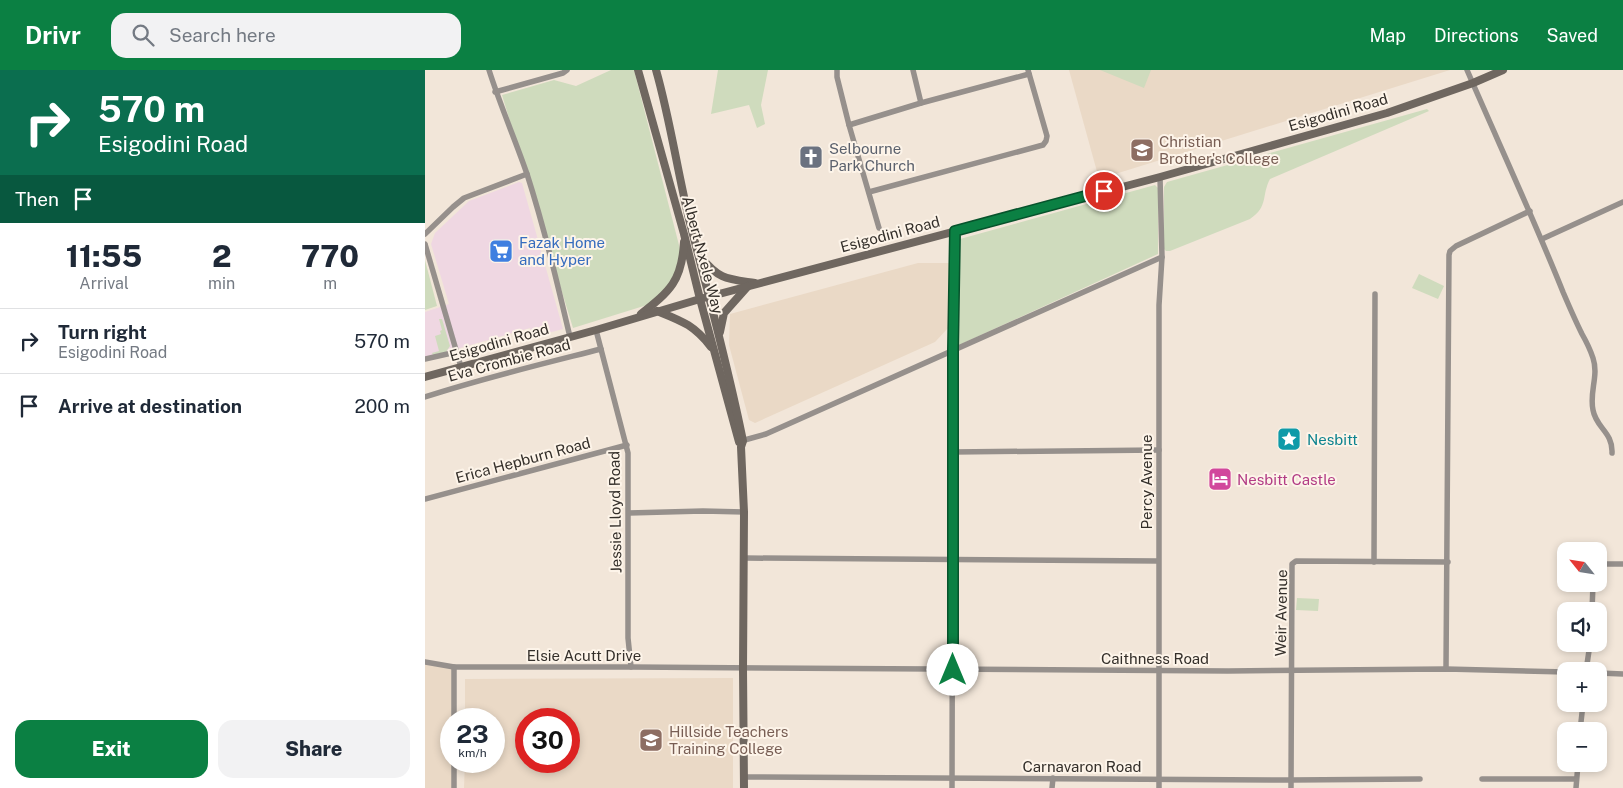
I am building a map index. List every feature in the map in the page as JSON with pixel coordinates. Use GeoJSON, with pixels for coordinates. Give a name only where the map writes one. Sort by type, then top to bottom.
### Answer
{"type":"FeatureCollection","features":[{"type":"Feature","properties":{"kind":"main road","name":"Albert Nxele Way"},"geometry":{"type":"LineString","coordinates":[[638,70],[684,234],[714,351],[741,443]]}},
{"type":"Feature","properties":{"kind":"main road","name":"Albert Nxele Way"},"geometry":{"type":"LineString","coordinates":[[656,70],[671,127],[689,218],[727,367],[741,443],[745,558],[743,669],[744,788]]}},
{"type":"Feature","properties":{"kind":"main road","name":"Esigodini Road"},"geometry":{"type":"LineString","coordinates":[[425,377],[700,299],[1161,176],[1387,113],[1473,83],[1503,70]]}},
{"type":"Feature","properties":{"kind":"main road"},"geometry":{"type":"LineString","coordinates":[[637,317],[665,295],[675,281],[683,258],[684,234]]}},
{"type":"Feature","properties":{"kind":"main road"},"geometry":{"type":"LineString","coordinates":[[699,253],[709,267],[723,277],[759,283]]}},
{"type":"Feature","properties":{"kind":"main road"},"geometry":{"type":"LineString","coordinates":[[719,338],[724,313],[748,286]]}},
{"type":"Feature","properties":{"kind":"main road"},"geometry":{"type":"LineString","coordinates":[[657,311],[687,323],[701,334],[714,351]]}},
{"type":"Feature","properties":{"kind":"street"},"geometry":{"type":"LineString","coordinates":[[489,70],[495,92],[527,174],[570,337]]}},
{"type":"Feature","properties":{"kind":"street"},"geometry":{"type":"LineString","coordinates":[[495,92],[563,73],[567,70]]}},
{"type":"Feature","properties":{"kind":"street"},"geometry":{"type":"LineString","coordinates":[[837,70],[849,125],[879,228]]}},
{"type":"Feature","properties":{"kind":"street"},"geometry":{"type":"LineString","coordinates":[[913,70],[921,103]]}},
{"type":"Feature","properties":{"kind":"street"},"geometry":{"type":"LineString","coordinates":[[1467,70],[1530,211],[1567,302],[1593,357],[1596,376],[1592,409],[1594,416],[1613,444],[1612,453]]}},
{"type":"Feature","properties":{"kind":"street"},"geometry":{"type":"LineString","coordinates":[[849,125],[1028,72],[1047,136],[1043,145],[869,192]]}},
{"type":"Feature","properties":{"kind":"street"},"geometry":{"type":"LineString","coordinates":[[425,234],[453,207],[468,196],[527,174]]}},
{"type":"Feature","properties":{"kind":"street","name":"Percy Avenue"},"geometry":{"type":"LineString","coordinates":[[1159,788],[1158,562],[1159,305],[1162,257],[1161,176]]}},
{"type":"Feature","properties":{"kind":"street"},"geometry":{"type":"LineString","coordinates":[[1542,239],[1623,202]]}},
{"type":"Feature","properties":{"kind":"street"},"geometry":{"type":"LineString","coordinates":[[1446,669],[1449,255],[1450,251],[1456,246],[1530,211]]}},
{"type":"Feature","properties":{"kind":"street"},"geometry":{"type":"LineString","coordinates":[[952,788],[955,231]]}},
{"type":"Feature","properties":{"kind":"street"},"geometry":{"type":"LineString","coordinates":[[425,244],[461,367]]}},
{"type":"Feature","properties":{"kind":"street"},"geometry":{"type":"LineString","coordinates":[[741,443],[766,434],[1162,257]]}},
{"type":"Feature","properties":{"kind":"street"},"geometry":{"type":"LineString","coordinates":[[1373,562],[1375,294]]}},
{"type":"Feature","properties":{"kind":"street","name":"Jessie Lloyd Road"},"geometry":{"type":"LineString","coordinates":[[596,330],[627,445],[629,513],[628,629],[631,667]]}},
{"type":"Feature","properties":{"kind":"street","name":"Eva Crombie Road"},"geometry":{"type":"LineString","coordinates":[[425,397],[460,385],[537,364],[601,349]]}},
{"type":"Feature","properties":{"kind":"street"},"geometry":{"type":"LineString","coordinates":[[425,360],[456,352]]}},
{"type":"Feature","properties":{"kind":"street","name":"Erica Hepburn Road"},"geometry":{"type":"LineString","coordinates":[[425,499],[627,445]]}},
{"type":"Feature","properties":{"kind":"street"},"geometry":{"type":"LineString","coordinates":[[953,452],[1159,450]]}},
{"type":"Feature","properties":{"kind":"street"},"geometry":{"type":"LineString","coordinates":[[629,513],[744,512]]}},
{"type":"Feature","properties":{"kind":"street"},"geometry":{"type":"LineString","coordinates":[[745,558],[1158,562]]}},
{"type":"Feature","properties":{"kind":"street","name":"Weir Avenue"},"geometry":{"type":"LineString","coordinates":[[1291,788],[1292,564],[1296,561],[1448,562]]}},
{"type":"Feature","properties":{"kind":"street"},"geometry":{"type":"LineString","coordinates":[[1607,564],[1623,564]]}},
{"type":"Feature","properties":{"kind":"street","name":"Elsie Acutt Drive"},"geometry":{"type":"LineString","coordinates":[[425,662],[454,667],[743,669]]}},
{"type":"Feature","properties":{"kind":"street"},"geometry":{"type":"LineString","coordinates":[[454,667],[454,708]]}},
{"type":"Feature","properties":{"kind":"street","name":"Caithness Road"},"geometry":{"type":"LineString","coordinates":[[743,669],[1446,669],[1557,672]]}},
{"type":"Feature","properties":{"kind":"street"},"geometry":{"type":"LineString","coordinates":[[1607,673],[1623,674]]}},
{"type":"Feature","properties":{"kind":"street"},"geometry":{"type":"LineString","coordinates":[[1576,788],[1577,772]]}},
{"type":"Feature","properties":{"kind":"street"},"geometry":{"type":"LineString","coordinates":[[454,773],[454,788]]}},
{"type":"Feature","properties":{"kind":"street","name":"Carnavaron Road"},"geometry":{"type":"LineString","coordinates":[[744,778],[1419,779]]}},
{"type":"Feature","properties":{"kind":"street"},"geometry":{"type":"LineString","coordinates":[[1052,788],[1053,778]]}},
{"type":"Feature","properties":{"kind":"street"},"geometry":{"type":"LineString","coordinates":[[1482,779],[1576,779]]}},
{"type":"Feature","properties":{"kind":"shaded area","name":"Christian Brother's College"},"geometry":{"type":"Polygon","coordinates":[[[1069,70],[1450,70],[1099,179],[1069,70]]]}},
{"type":"Feature","properties":{"kind":"shaded area"},"geometry":{"type":"Polygon","coordinates":[[[519,182],[522,183],[563,329],[533,337],[530,328],[425,358],[425,312],[449,304],[431,244],[435,233],[469,201],[519,182]]]}},
{"type":"Feature","properties":{"kind":"shaded area"},"geometry":{"type":"Polygon","coordinates":[[[918,263],[949,263],[949,327],[935,342],[755,423],[749,420],[729,345],[730,314],[918,263]]]}},
{"type":"Feature","properties":{"kind":"shaded area"},"geometry":{"type":"Polygon","coordinates":[[[425,663],[453,668],[452,708],[440,708],[440,773],[452,773],[453,788],[425,788],[425,663]]]}},
{"type":"Feature","properties":{"kind":"shaded area","name":"Hillside Teachers Training College"},"geometry":{"type":"Polygon","coordinates":[[[733,678],[733,788],[464,788],[465,773],[505,773],[505,708],[465,708],[465,679],[733,678]]]}},
{"type":"Feature","properties":{"kind":"green space"},"geometry":{"type":"Polygon","coordinates":[[[611,70],[634,70],[680,249],[679,265],[672,281],[662,293],[647,305],[573,328],[502,95],[554,80],[576,86],[611,70]]]}},
{"type":"Feature","properties":{"kind":"green space"},"geometry":{"type":"Polygon","coordinates":[[[718,70],[768,70],[761,105],[765,124],[757,128],[749,105],[711,114],[718,70]]]}},
{"type":"Feature","properties":{"kind":"green space"},"geometry":{"type":"Polygon","coordinates":[[[1100,70],[1151,70],[1144,88],[1100,70]]]}},
{"type":"Feature","properties":{"kind":"green space"},"geometry":{"type":"Polygon","coordinates":[[[1427,109],[1429,111],[1270,179],[1260,210],[1250,219],[1170,251],[1164,249],[1164,187],[1167,182],[1427,109]]]}},
{"type":"Feature","properties":{"kind":"green space"},"geometry":{"type":"Polygon","coordinates":[[[1155,185],[1158,188],[1158,254],[959,345],[956,343],[958,244],[960,239],[1155,185]]]}},
{"type":"Feature","properties":{"kind":"green space"},"geometry":{"type":"Polygon","coordinates":[[[425,260],[437,306],[425,310],[425,260]]]}},
{"type":"Feature","properties":{"kind":"green space"},"geometry":{"type":"Polygon","coordinates":[[[1419,274],[1444,286],[1438,299],[1412,288],[1419,274]]]}},
{"type":"Feature","properties":{"kind":"green space"},"geometry":{"type":"Polygon","coordinates":[[[439,319],[442,319],[450,346],[446,352],[433,355],[432,353],[439,351],[435,336],[441,334],[440,331],[442,330],[439,319]]]}},
{"type":"Feature","properties":{"kind":"green space"},"geometry":{"type":"Polygon","coordinates":[[[1297,598],[1319,599],[1318,611],[1296,610],[1297,598]]]}},
{"type":"Feature","properties":{"kind":"place","name":"Christian Brother's College"},"geometry":{"type":"Point","coordinates":[1142,150]}},
{"type":"Feature","properties":{"kind":"place","name":"Selbourne Park Church"},"geometry":{"type":"Point","coordinates":[811,157]}},
{"type":"Feature","properties":{"kind":"place","name":"Fazak Home and Hyper"},"geometry":{"type":"Point","coordinates":[501,251]}},
{"type":"Feature","properties":{"kind":"place","name":"Nesbitt"},"geometry":{"type":"Point","coordinates":[1289,439]}},
{"type":"Feature","properties":{"kind":"place","name":"Nesbitt Castle"},"geometry":{"type":"Point","coordinates":[1220,479]}},
{"type":"Feature","properties":{"kind":"place","name":"Hillside Teachers Training College"},"geometry":{"type":"Point","coordinates":[651,740]}},
{"type":"Feature","properties":{"kind":"route"},"geometry":{"type":"LineString","coordinates":[[953,670],[955,231],[1104,191]]}}]}
